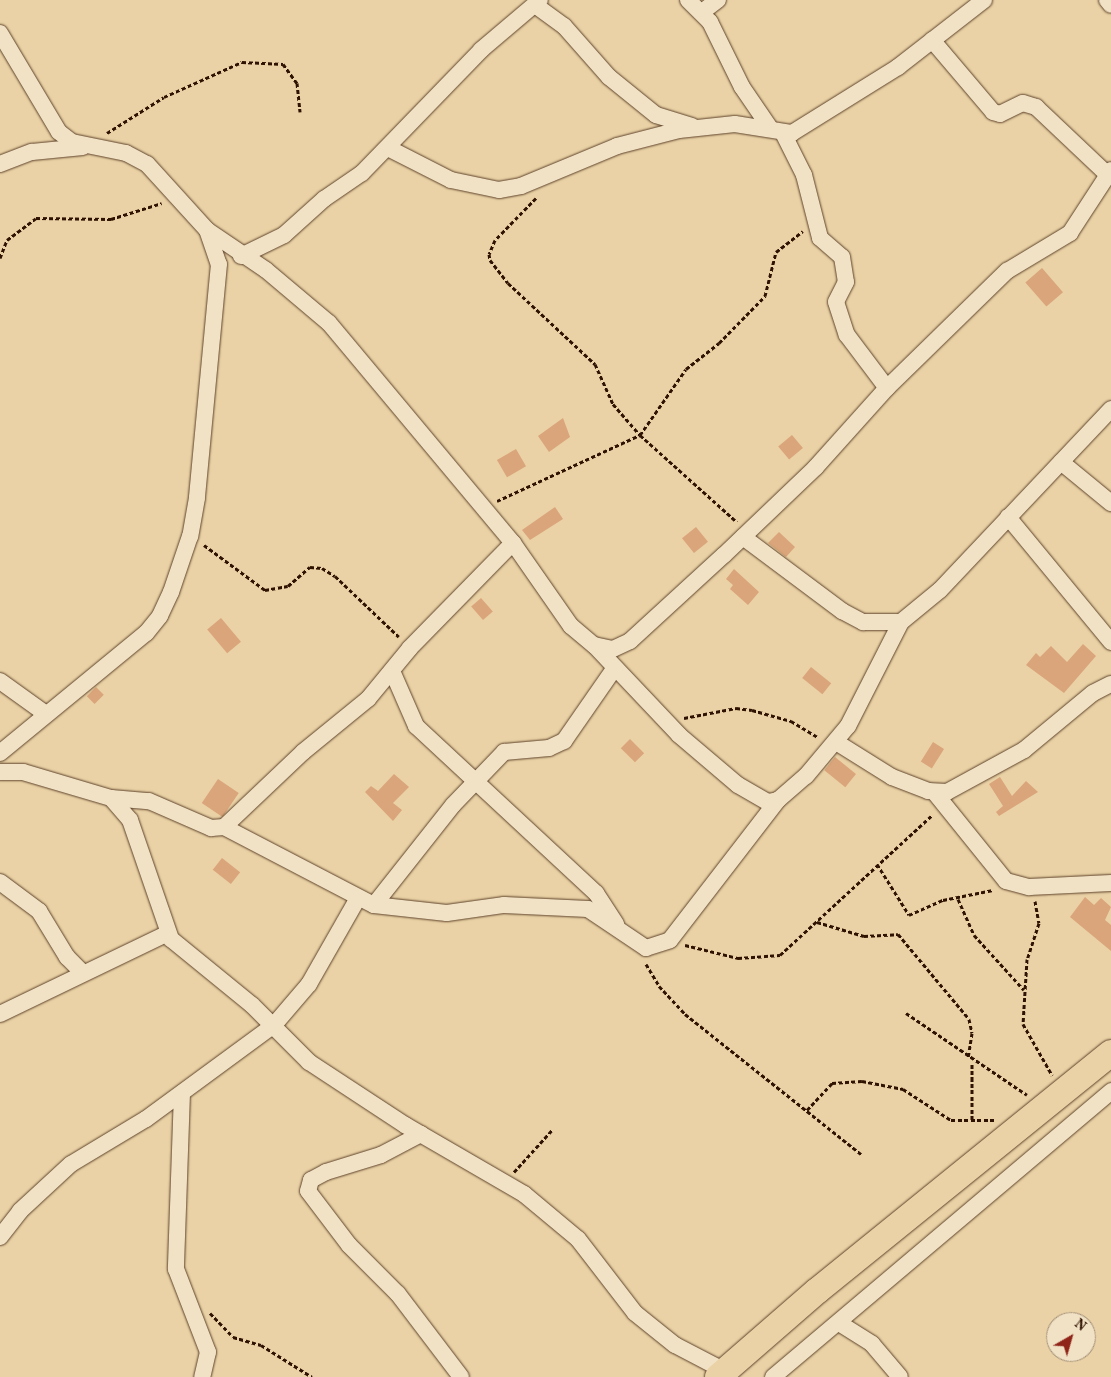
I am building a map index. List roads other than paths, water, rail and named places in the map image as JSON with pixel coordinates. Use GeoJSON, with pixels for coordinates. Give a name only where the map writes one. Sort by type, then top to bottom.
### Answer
{"type":"FeatureCollection","features":[{"type":"Feature","properties":{"kind":"highway"},"geometry":{"type":"LineString","coordinates":[[722,1374],[817,1291],[1111,1053]]}},
{"type":"Feature","properties":{"kind":"street"},"geometry":{"type":"LineString","coordinates":[[688,0],[702,12],[725,49],[742,87],[776,131],[804,175],[821,241],[842,257],[846,282],[836,302],[847,335],[887,388]]}},
{"type":"Feature","properties":{"kind":"street"},"geometry":{"type":"LineString","coordinates":[[702,12],[718,0]]}},
{"type":"Feature","properties":{"kind":"street"},"geometry":{"type":"LineString","coordinates":[[390,150],[451,180],[499,190],[522,186],[617,146],[694,127],[735,124],[776,131],[802,129],[898,67],[984,0]]}},
{"type":"Feature","properties":{"kind":"street"},"geometry":{"type":"LineString","coordinates":[[1107,0],[1111,4]]}},
{"type":"Feature","properties":{"kind":"street"},"geometry":{"type":"LineString","coordinates":[[241,256],[284,235],[390,150],[482,50],[538,3],[564,26],[610,78],[656,115],[694,127]]}},
{"type":"Feature","properties":{"kind":"street"},"geometry":{"type":"LineString","coordinates":[[0,33],[59,132],[88,146],[126,153],[147,164],[207,230],[241,256],[266,270],[329,323],[513,543],[571,626],[594,645],[663,721],[738,785],[758,798],[778,800]]}},
{"type":"Feature","properties":{"kind":"street"},"geometry":{"type":"LineString","coordinates":[[594,645],[613,649],[630,641],[816,467],[887,388],[918,362],[1007,271],[1070,233],[1109,172],[1036,107],[1023,103],[1000,114],[993,112],[932,40]]}},
{"type":"Feature","properties":{"kind":"street"},"geometry":{"type":"LineString","coordinates":[[0,164],[32,152],[88,146]]}},
{"type":"Feature","properties":{"kind":"street"},"geometry":{"type":"LineString","coordinates":[[0,754],[146,633],[160,616],[190,536],[204,444],[218,292],[217,250],[207,230]]}},
{"type":"Feature","properties":{"kind":"street"},"geometry":{"type":"LineString","coordinates":[[0,772],[23,772],[111,798],[149,801],[211,828],[224,827],[374,905],[447,913],[504,905],[560,906],[588,909],[646,948],[670,940],[778,800],[834,744],[875,678],[901,622],[940,590],[1111,409]]}},
{"type":"Feature","properties":{"kind":"street"},"geometry":{"type":"LineString","coordinates":[[1061,462],[1111,503]]}},
{"type":"Feature","properties":{"kind":"street"},"geometry":{"type":"LineString","coordinates":[[1008,517],[1111,642]]}},
{"type":"Feature","properties":{"kind":"street"},"geometry":{"type":"LineString","coordinates":[[745,535],[842,611],[863,622],[901,622]]}},
{"type":"Feature","properties":{"kind":"street"},"geometry":{"type":"LineString","coordinates":[[224,827],[303,752],[368,699],[410,648],[513,543]]}},
{"type":"Feature","properties":{"kind":"street"},"geometry":{"type":"LineString","coordinates":[[374,905],[453,805],[504,752],[549,748],[564,741],[614,669]]}},
{"type":"Feature","properties":{"kind":"street"},"geometry":{"type":"LineString","coordinates":[[392,672],[416,726],[596,893],[618,930]]}},
{"type":"Feature","properties":{"kind":"street"},"geometry":{"type":"LineString","coordinates":[[0,682],[46,714]]}},
{"type":"Feature","properties":{"kind":"street"},"geometry":{"type":"LineString","coordinates":[[939,798],[1006,762],[1111,684]]}},
{"type":"Feature","properties":{"kind":"street"},"geometry":{"type":"LineString","coordinates":[[834,744],[892,777],[939,798],[999,876],[1012,884],[1029,887],[1111,883]]}},
{"type":"Feature","properties":{"kind":"street"},"geometry":{"type":"LineString","coordinates":[[111,798],[130,820],[168,933],[274,1025],[309,1062],[421,1134],[524,1194],[578,1238],[635,1313],[658,1333],[722,1374]]}},
{"type":"Feature","properties":{"kind":"street"},"geometry":{"type":"LineString","coordinates":[[0,882],[39,911],[73,965],[82,972]]}},
{"type":"Feature","properties":{"kind":"street"},"geometry":{"type":"LineString","coordinates":[[3,1227],[71,1164],[182,1093],[274,1025],[309,984],[358,898]]}},
{"type":"Feature","properties":{"kind":"street"},"geometry":{"type":"LineString","coordinates":[[0,1014],[82,972],[168,933]]}},
{"type":"Feature","properties":{"kind":"street"},"geometry":{"type":"LineString","coordinates":[[773,1377],[1111,1091]]}},
{"type":"Feature","properties":{"kind":"street"},"geometry":{"type":"LineString","coordinates":[[182,1093],[176,1269],[208,1352],[202,1377]]}},
{"type":"Feature","properties":{"kind":"street"},"geometry":{"type":"LineString","coordinates":[[421,1134],[380,1155],[311,1180],[308,1191],[349,1245],[398,1294],[461,1377]]}},
{"type":"Feature","properties":{"kind":"street"},"geometry":{"type":"LineString","coordinates":[[839,1323],[872,1344],[900,1377]]}}]}
